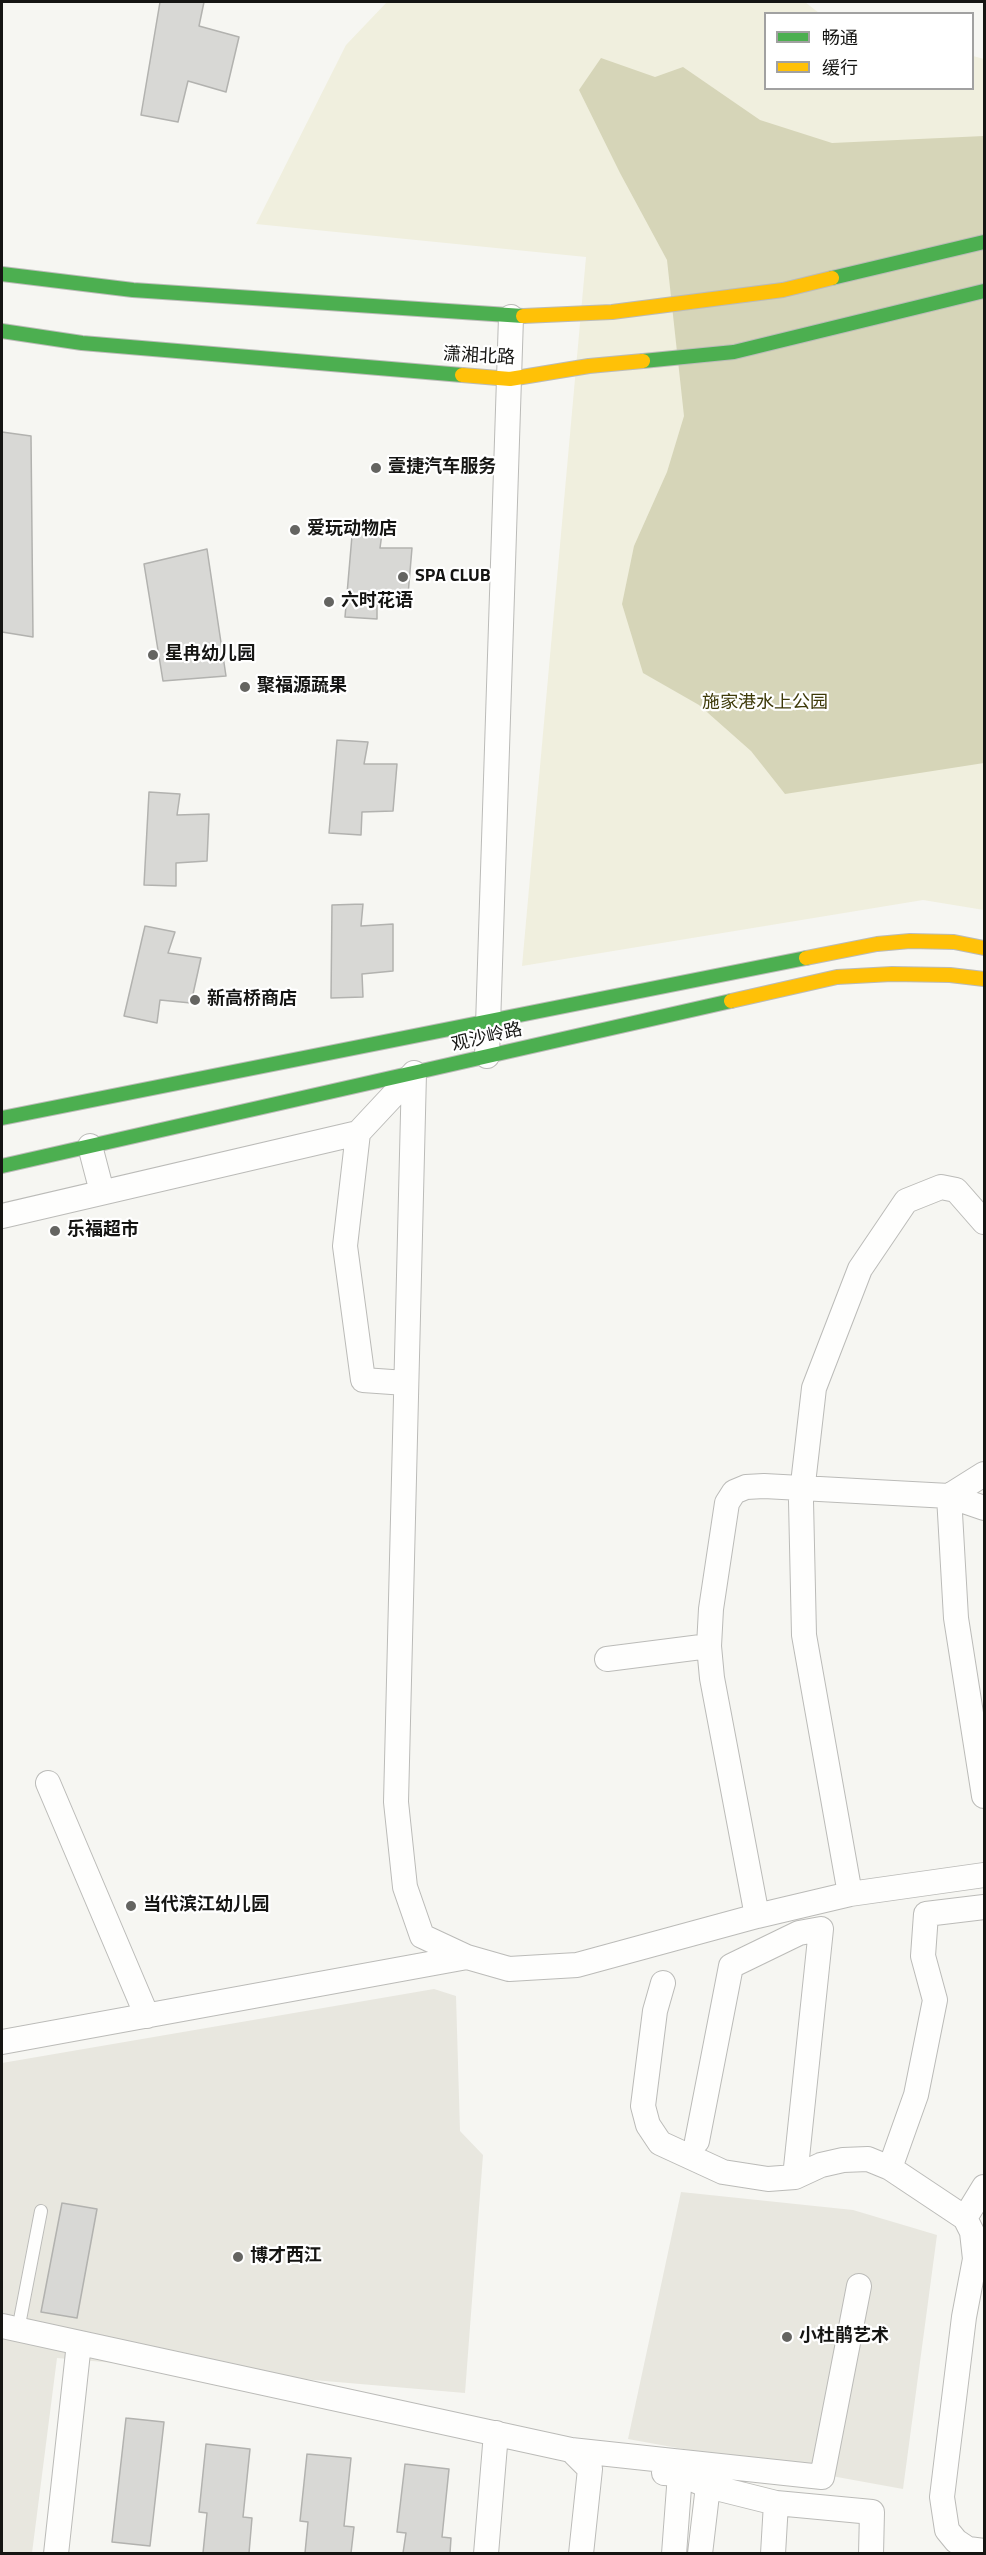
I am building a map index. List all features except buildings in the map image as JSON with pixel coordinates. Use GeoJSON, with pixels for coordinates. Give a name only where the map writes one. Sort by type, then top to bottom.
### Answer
{"type":"FeatureCollection","features":[{"type":"Feature","properties":{"kind":"main road"},"geometry":{"type":"LineString","coordinates":[[2,274],[133,290],[511,316],[612,312],[783,290],[984,242]]}},
{"type":"Feature","properties":{"kind":"main road","name":"潇湘北路"},"geometry":{"type":"LineString","coordinates":[[2,331],[82,343],[510,379],[589,366],[734,352],[984,291]]}},
{"type":"Feature","properties":{"kind":"main road","name":"观沙岭路"},"geometry":{"type":"LineString","coordinates":[[2,1118],[877,944],[910,941],[954,942],[984,948]]}},
{"type":"Feature","properties":{"kind":"main road","name":"观沙岭路"},"geometry":{"type":"LineString","coordinates":[[2,1166],[837,977],[892,974],[984,979]]}},
{"type":"Feature","properties":{"kind":"street"},"geometry":{"type":"LineString","coordinates":[[487,1056],[511,316]]}},
{"type":"Feature","properties":{"kind":"street"},"geometry":{"type":"LineString","coordinates":[[2,1216],[358,1132],[414,1073]]}},
{"type":"Feature","properties":{"kind":"street"},"geometry":{"type":"LineString","coordinates":[[414,1073],[396,1802],[405,1887],[422,1936],[467,1957],[509,1970],[578,1965],[757,1916],[850,1894],[984,1875]]}},
{"type":"Feature","properties":{"kind":"street"},"geometry":{"type":"LineString","coordinates":[[358,1132],[345,1246],[363,1380],[406,1383]]}},
{"type":"Feature","properties":{"kind":"street"},"geometry":{"type":"LineString","coordinates":[[90,1146],[102,1192]]}},
{"type":"Feature","properties":{"kind":"street"},"geometry":{"type":"LineString","coordinates":[[850,1894],[804,1635],[802,1490],[814,1388],[860,1269],[906,1201],[941,1187],[956,1190],[984,1222]]}},
{"type":"Feature","properties":{"kind":"street"},"geometry":{"type":"LineString","coordinates":[[949,1496],[984,1474]]}},
{"type":"Feature","properties":{"kind":"street"},"geometry":{"type":"LineString","coordinates":[[757,1916],[712,1677],[709,1646],[711,1609],[727,1503],[734,1492],[746,1486],[949,1496],[984,1508]]}},
{"type":"Feature","properties":{"kind":"street"},"geometry":{"type":"LineString","coordinates":[[949,1496],[956,1618],[984,1796]]}},
{"type":"Feature","properties":{"kind":"street"},"geometry":{"type":"LineString","coordinates":[[607,1659],[709,1646]]}},
{"type":"Feature","properties":{"kind":"street"},"geometry":{"type":"LineString","coordinates":[[48,1783],[147,2016]]}},
{"type":"Feature","properties":{"kind":"street"},"geometry":{"type":"LineString","coordinates":[[890,2168],[916,2095],[935,2000],[923,1956],[926,1914],[984,1907]]}},
{"type":"Feature","properties":{"kind":"street"},"geometry":{"type":"LineString","coordinates":[[698,2141],[731,1966],[799,1934],[821,1929],[795,2177]]}},
{"type":"Feature","properties":{"kind":"street"},"geometry":{"type":"LineString","coordinates":[[2,2042],[467,1957]]}},
{"type":"Feature","properties":{"kind":"street"},"geometry":{"type":"LineString","coordinates":[[663,1983],[655,2011],[643,2106],[648,2125],[660,2143],[723,2172],[768,2179],[795,2177],[821,2164],[868,2159],[890,2168],[965,2218],[972,2232],[975,2259],[963,2329],[942,2498],[947,2530],[956,2541],[968,2549],[984,2551]]}},
{"type":"Feature","properties":{"kind":"street"},"geometry":{"type":"LineString","coordinates":[[965,2218],[984,2187]]}},
{"type":"Feature","properties":{"kind":"street"},"geometry":{"type":"LineString","coordinates":[[10,2328],[571,2450],[822,2477],[859,2286]]}},
{"type":"Feature","properties":{"kind":"street"},"geometry":{"type":"LineString","coordinates":[[56,2553],[79,2343]]}},
{"type":"Feature","properties":{"kind":"street"},"geometry":{"type":"LineString","coordinates":[[486,2553],[496,2433]]}},
{"type":"Feature","properties":{"kind":"street"},"geometry":{"type":"LineString","coordinates":[[571,2450],[590,2469],[681,2474],[708,2486],[776,2503],[872,2512],[871,2553]]}},
{"type":"Feature","properties":{"kind":"street"},"geometry":{"type":"LineString","coordinates":[[581,2553],[590,2469]]}},
{"type":"Feature","properties":{"kind":"street"},"geometry":{"type":"LineString","coordinates":[[674,2553],[681,2474]]}},
{"type":"Feature","properties":{"kind":"street"},"geometry":{"type":"LineString","coordinates":[[700,2553],[708,2486]]}},
{"type":"Feature","properties":{"kind":"street"},"geometry":{"type":"LineString","coordinates":[[773,2553],[776,2503]]}},
{"type":"Feature","properties":{"kind":"lane"},"geometry":{"type":"LineString","coordinates":[[10,2328],[41,2211]]}},
{"type":"Feature","properties":{"kind":"shaded area","name":"施家港水上公园"},"geometry":{"type":"Polygon","coordinates":[[[601,58],[655,77],[683,67],[760,120],[832,143],[984,136],[984,763],[785,794],[751,751],[699,705],[643,673],[622,604],[634,546],[667,472],[684,416],[667,260],[579,90],[601,58]]]}},
{"type":"Feature","properties":{"kind":"shaded area","name":"博才西江"},"geometry":{"type":"Polygon","coordinates":[[[434,1989],[456,1996],[460,2131],[483,2155],[465,2393],[57,2358],[32,2553],[2,2554],[2,2063],[434,1989]]]}},
{"type":"Feature","properties":{"kind":"shaded area","name":"小杜鹃艺术"},"geometry":{"type":"Polygon","coordinates":[[[681,2192],[853,2210],[937,2235],[903,2489],[628,2439],[681,2192]]]}},
{"type":"Feature","properties":{"kind":"green space","name":"施家港水上公园"},"geometry":{"type":"Polygon","coordinates":[[[387,2],[805,2],[818,12],[764,12],[764,90],[974,90],[974,56],[984,59],[984,910],[923,900],[522,966],[586,257],[256,224],[346,45],[387,2]]]}},
{"type":"Feature","properties":{"kind":"traffic: fast"},"geometry":{"type":"LineString","coordinates":[[832,278],[984,242]]}},
{"type":"Feature","properties":{"kind":"traffic: fast"},"geometry":{"type":"LineString","coordinates":[[2,274],[133,290],[523,316]]}},
{"type":"Feature","properties":{"kind":"traffic: fast"},"geometry":{"type":"LineString","coordinates":[[643,361],[734,352],[984,291]]}},
{"type":"Feature","properties":{"kind":"traffic: fast"},"geometry":{"type":"LineString","coordinates":[[2,331],[82,343],[462,375]]}},
{"type":"Feature","properties":{"kind":"traffic: fast"},"geometry":{"type":"LineString","coordinates":[[2,1118],[806,958]]}},
{"type":"Feature","properties":{"kind":"traffic: fast"},"geometry":{"type":"LineString","coordinates":[[2,1166],[731,1001]]}},
{"type":"Feature","properties":{"kind":"traffic: slow"},"geometry":{"type":"LineString","coordinates":[[523,316],[612,312],[783,290],[832,278]]}},
{"type":"Feature","properties":{"kind":"traffic: slow"},"geometry":{"type":"LineString","coordinates":[[462,375],[510,379],[589,366],[643,361]]}},
{"type":"Feature","properties":{"kind":"traffic: slow"},"geometry":{"type":"LineString","coordinates":[[806,958],[877,944],[910,941],[954,942],[984,948]]}},
{"type":"Feature","properties":{"kind":"traffic: slow"},"geometry":{"type":"LineString","coordinates":[[731,1001],[837,977],[892,974],[950,975],[984,979]]}},
{"type":"Feature","properties":{"kind":"place","name":"壹捷汽车服务"},"geometry":{"type":"Point","coordinates":[376,468]}},
{"type":"Feature","properties":{"kind":"place","name":"爱玩动物店"},"geometry":{"type":"Point","coordinates":[295,530]}},
{"type":"Feature","properties":{"kind":"place","name":"SPA CLUB"},"geometry":{"type":"Point","coordinates":[403,577]}},
{"type":"Feature","properties":{"kind":"place","name":"六时花语"},"geometry":{"type":"Point","coordinates":[329,602]}},
{"type":"Feature","properties":{"kind":"place","name":"星冉幼儿园"},"geometry":{"type":"Point","coordinates":[153,655]}},
{"type":"Feature","properties":{"kind":"place","name":"聚福源蔬果"},"geometry":{"type":"Point","coordinates":[245,687]}},
{"type":"Feature","properties":{"kind":"place","name":"新高桥商店"},"geometry":{"type":"Point","coordinates":[195,1000]}},
{"type":"Feature","properties":{"kind":"place","name":"乐福超市"},"geometry":{"type":"Point","coordinates":[55,1231]}},
{"type":"Feature","properties":{"kind":"place","name":"当代滨江幼儿园"},"geometry":{"type":"Point","coordinates":[131,1906]}},
{"type":"Feature","properties":{"kind":"place","name":"博才西江"},"geometry":{"type":"Point","coordinates":[238,2257]}},
{"type":"Feature","properties":{"kind":"place","name":"小杜鹃艺术"},"geometry":{"type":"Point","coordinates":[787,2337]}}]}
